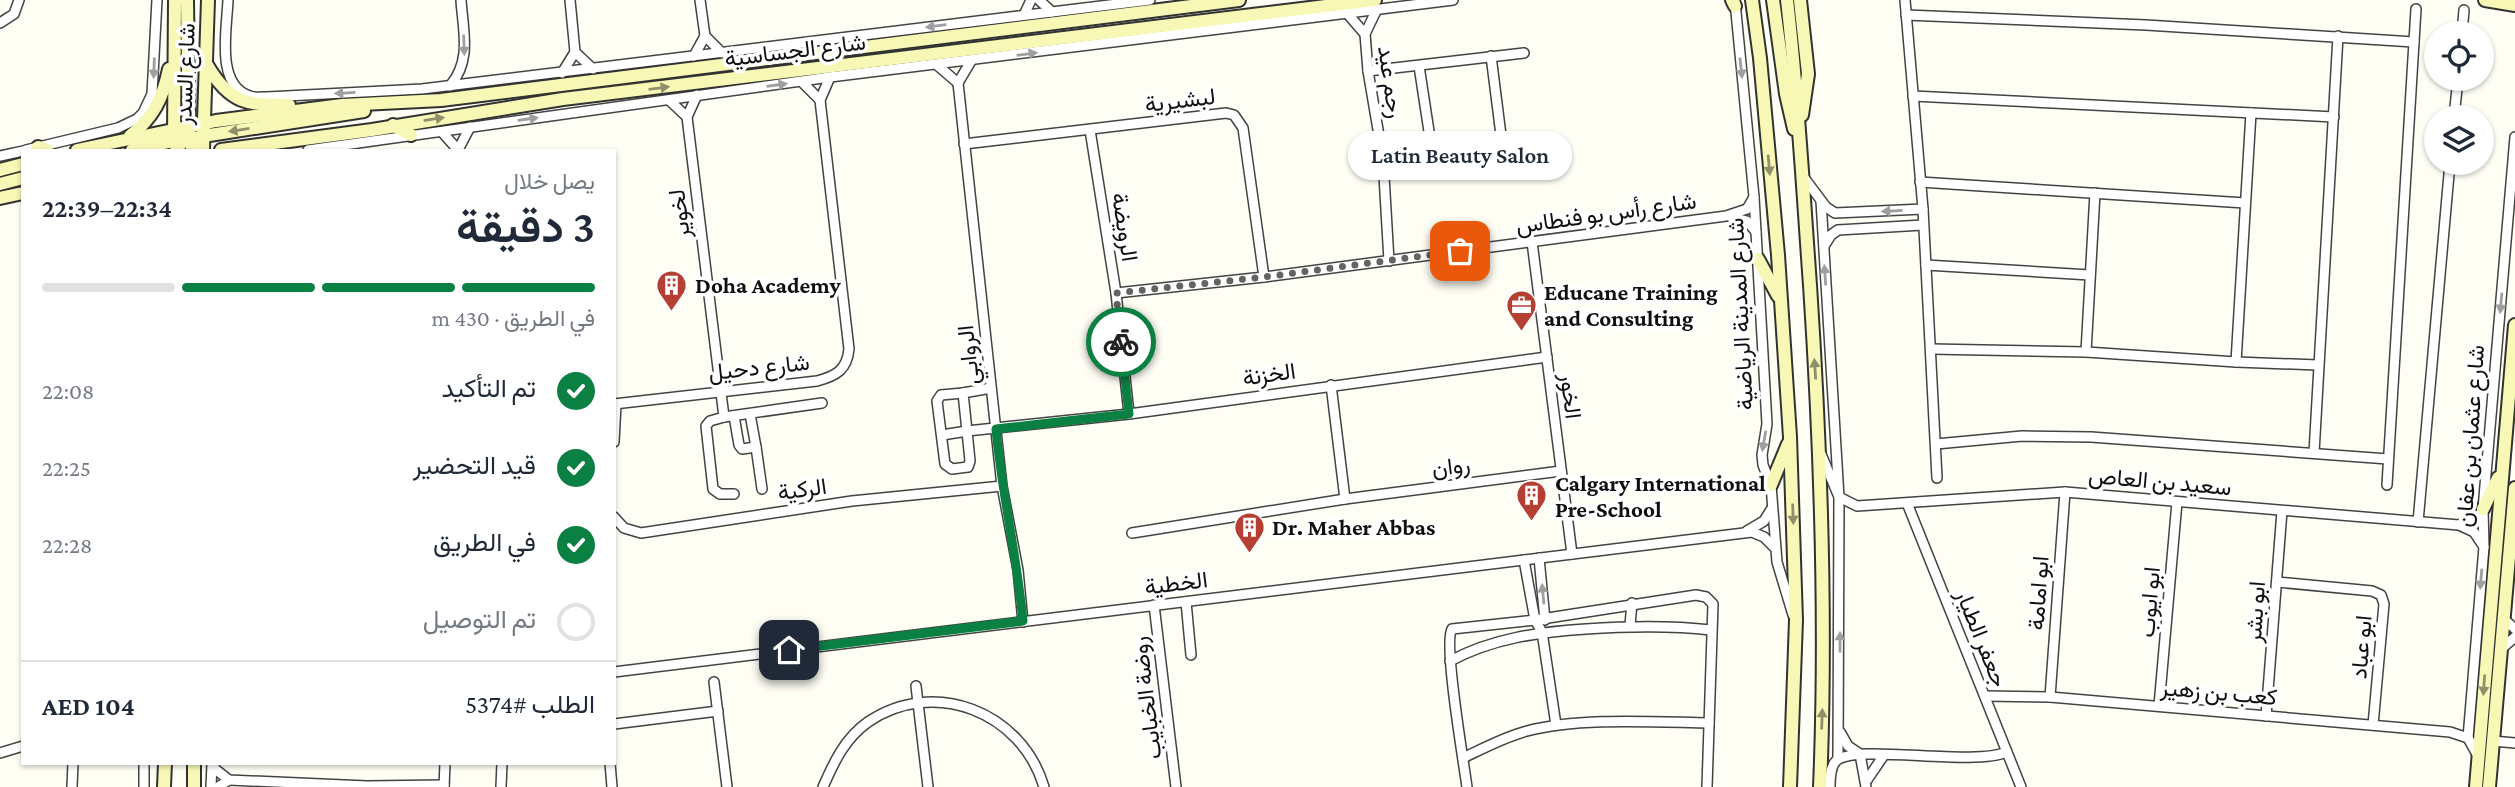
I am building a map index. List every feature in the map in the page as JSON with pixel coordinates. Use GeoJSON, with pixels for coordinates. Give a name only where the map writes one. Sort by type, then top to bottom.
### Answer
{"type":"FeatureCollection","features":[{"type":"Feature","properties":{"kind":"street"},"geometry":{"type":"LineString","coordinates":[[0,23],[14,14],[19,0]]}},
{"type":"Feature","properties":{"kind":"street","name":"شارع السدر"},"geometry":{"type":"LineString","coordinates":[[37,149],[118,128],[143,113],[152,94],[157,0]]}},
{"type":"Feature","properties":{"kind":"street","name":"شارع السدر"},"geometry":{"type":"LineString","coordinates":[[175,0],[174,45],[184,141]]}},
{"type":"Feature","properties":{"kind":"street"},"geometry":{"type":"LineString","coordinates":[[184,141],[187,0]]}},
{"type":"Feature","properties":{"kind":"street","name":"شارع السدر"},"geometry":{"type":"LineString","coordinates":[[203,149],[208,0]]}},
{"type":"Feature","properties":{"kind":"street","name":"شارع الجساسية"},"geometry":{"type":"LineString","coordinates":[[228,0],[227,72],[236,89],[251,97],[450,86],[1150,0]]}},
{"type":"Feature","properties":{"kind":"street"},"geometry":{"type":"LineString","coordinates":[[450,86],[463,65],[466,52],[461,0]]}},
{"type":"Feature","properties":{"kind":"street"},"geometry":{"type":"LineString","coordinates":[[569,0],[576,52],[593,69]]}},
{"type":"Feature","properties":{"kind":"street"},"geometry":{"type":"LineString","coordinates":[[694,56],[705,36],[700,0]]}},
{"type":"Feature","properties":{"kind":"street"},"geometry":{"type":"LineString","coordinates":[[1024,15],[1031,0]]}},
{"type":"Feature","properties":{"kind":"street"},"geometry":{"type":"LineString","coordinates":[[1039,0],[1052,12]]}},
{"type":"Feature","properties":{"kind":"street","name":"شارع الجساسية"},"geometry":{"type":"LineString","coordinates":[[203,129],[342,105],[407,103],[990,31],[1199,2],[1239,0]]}},
{"type":"Feature","properties":{"kind":"street","name":"شارع الجساسية"},"geometry":{"type":"LineString","coordinates":[[247,148],[563,99],[1308,8],[1453,0]]}},
{"type":"Feature","properties":{"kind":"street"},"geometry":{"type":"LineString","coordinates":[[1773,0],[1786,94],[1801,153]]}},
{"type":"Feature","properties":{"kind":"street"},"geometry":{"type":"LineString","coordinates":[[1787,0],[1801,153],[1821,452],[1824,660],[1820,787]]}},
{"type":"Feature","properties":{"kind":"street"},"geometry":{"type":"LineString","coordinates":[[1905,0],[1923,209],[1937,478]]}},
{"type":"Feature","properties":{"kind":"street"},"geometry":{"type":"LineString","coordinates":[[2485,0],[2515,5]]}},
{"type":"Feature","properties":{"kind":"street","name":"شارع المدينة الرياضية"},"geometry":{"type":"LineString","coordinates":[[1734,2],[1758,259],[1767,424],[1763,465],[1771,485],[1774,547],[1784,591],[1796,620]]}},
{"type":"Feature","properties":{"kind":"street","name":"شارع الجساسية"},"geometry":{"type":"LineString","coordinates":[[411,135],[830,77],[1328,15],[1376,4]]}},
{"type":"Feature","properties":{"kind":"street","name":"رجم عيد"},"geometry":{"type":"LineString","coordinates":[[1376,4],[1365,34],[1368,71],[1382,155],[1389,261]]}},
{"type":"Feature","properties":{"kind":"street","name":"شارع المدينة الرياضية"},"geometry":{"type":"LineString","coordinates":[[1754,4],[1781,301],[1790,437],[1796,620],[1790,787]]}},
{"type":"Feature","properties":{"kind":"street"},"geometry":{"type":"LineString","coordinates":[[1799,129],[1808,74],[1802,4]]}},
{"type":"Feature","properties":{"kind":"street"},"geometry":{"type":"LineString","coordinates":[[1308,8],[1328,15]]}},
{"type":"Feature","properties":{"kind":"street"},"geometry":{"type":"LineString","coordinates":[[2387,485],[2416,9]]}},
{"type":"Feature","properties":{"kind":"street"},"geometry":{"type":"LineString","coordinates":[[2463,21],[2464,10]]}},
{"type":"Feature","properties":{"kind":"street","name":"رجم عيد"},"geometry":{"type":"LineString","coordinates":[[1346,12],[1365,34]]}},
{"type":"Feature","properties":{"kind":"street"},"geometry":{"type":"LineString","coordinates":[[1906,15],[2146,25],[2414,42]]}},
{"type":"Feature","properties":{"kind":"street"},"geometry":{"type":"LineString","coordinates":[[990,31],[997,19]]}},
{"type":"Feature","properties":{"kind":"street"},"geometry":{"type":"LineString","coordinates":[[705,36],[722,53]]}},
{"type":"Feature","properties":{"kind":"street"},"geometry":{"type":"LineString","coordinates":[[2314,453],[2338,36]]}},
{"type":"Feature","properties":{"kind":"street"},"geometry":{"type":"LineString","coordinates":[[129,145],[159,103],[174,45]]}},
{"type":"Feature","properties":{"kind":"street"},"geometry":{"type":"LineString","coordinates":[[988,59],[1001,46]]}},
{"type":"Feature","properties":{"kind":"street"},"geometry":{"type":"LineString","coordinates":[[744,50],[756,60]]}},
{"type":"Feature","properties":{"kind":"street"},"geometry":{"type":"LineString","coordinates":[[562,73],[576,52]]}},
{"type":"Feature","properties":{"kind":"street"},"geometry":{"type":"LineString","coordinates":[[1368,71],[1524,53]]}},
{"type":"Feature","properties":{"kind":"street"},"geometry":{"type":"LineString","coordinates":[[1491,56],[1502,144]]}},
{"type":"Feature","properties":{"kind":"street"},"geometry":{"type":"LineString","coordinates":[[905,58],[924,66]]}},
{"type":"Feature","properties":{"kind":"street"},"geometry":{"type":"LineString","coordinates":[[658,73],[664,60]]}},
{"type":"Feature","properties":{"kind":"street"},"geometry":{"type":"LineString","coordinates":[[937,65],[958,83],[971,61]]}},
{"type":"Feature","properties":{"kind":"street"},"geometry":{"type":"LineString","coordinates":[[207,65],[216,81],[230,96],[241,102],[263,105],[342,105]]}},
{"type":"Feature","properties":{"kind":"street"},"geometry":{"type":"LineString","coordinates":[[1419,66],[1432,151]]}},
{"type":"Feature","properties":{"kind":"street"},"geometry":{"type":"LineString","coordinates":[[729,91],[747,77]]}},
{"type":"Feature","properties":{"kind":"street"},"geometry":{"type":"LineString","coordinates":[[802,82],[820,100],[830,77]]}},
{"type":"Feature","properties":{"kind":"street","name":"الروابي"},"geometry":{"type":"LineString","coordinates":[[958,83],[1002,486],[1018,570],[1023,621]]}},
{"type":"Feature","properties":{"kind":"street"},"geometry":{"type":"LineString","coordinates":[[87,149],[184,141],[203,129],[358,112],[407,103],[422,89]]}},
{"type":"Feature","properties":{"kind":"street"},"geometry":{"type":"LineString","coordinates":[[669,100],[687,117],[698,95]]}},
{"type":"Feature","properties":{"kind":"street"},"geometry":{"type":"LineString","coordinates":[[1913,96],[2334,117]]}},
{"type":"Feature","properties":{"kind":"street","name":"شارع دحيل"},"geometry":{"type":"LineString","coordinates":[[616,404],[817,381],[833,377],[848,361],[849,349],[820,100]]}},
{"type":"Feature","properties":{"kind":"street","name":"لبشيرية"},"geometry":{"type":"LineString","coordinates":[[964,144],[1226,113],[1234,115],[1243,128],[1264,277]]}},
{"type":"Feature","properties":{"kind":"street"},"geometry":{"type":"LineString","coordinates":[[2236,362],[2251,113]]}},
{"type":"Feature","properties":{"kind":"street","name":"لخوير"},"geometry":{"type":"LineString","coordinates":[[687,117],[719,391],[740,448],[756,447]]}},
{"type":"Feature","properties":{"kind":"street"},"geometry":{"type":"LineString","coordinates":[[393,125],[411,135]]}},
{"type":"Feature","properties":{"kind":"street"},"geometry":{"type":"LineString","coordinates":[[459,149],[470,127]]}},
{"type":"Feature","properties":{"kind":"street","name":"الرويضة"},"geometry":{"type":"LineString","coordinates":[[1090,130],[1116,293],[1129,414]]}},
{"type":"Feature","properties":{"kind":"street"},"geometry":{"type":"LineString","coordinates":[[442,132],[457,149]]}},
{"type":"Feature","properties":{"kind":"street"},"geometry":{"type":"LineString","coordinates":[[315,149],[411,135]]}},
{"type":"Feature","properties":{"kind":"street","name":"شارع عثمان بن عفان"},"geometry":{"type":"LineString","coordinates":[[2468,738],[2484,547],[2483,509],[2515,137]]}},
{"type":"Feature","properties":{"kind":"street"},"geometry":{"type":"LineString","coordinates":[[1382,155],[1411,157],[1419,152],[1532,140]]}},
{"type":"Feature","properties":{"kind":"street","name":"شارع السدر"},"geometry":{"type":"LineString","coordinates":[[0,156],[21,152]]}},
{"type":"Feature","properties":{"kind":"street"},"geometry":{"type":"LineString","coordinates":[[0,170],[21,165]]}},
{"type":"Feature","properties":{"kind":"street"},"geometry":{"type":"LineString","coordinates":[[2418,522],[2449,175]]}},
{"type":"Feature","properties":{"kind":"street"},"geometry":{"type":"LineString","coordinates":[[1802,176],[1821,201],[1831,211],[1839,214],[1923,209]]}},
{"type":"Feature","properties":{"kind":"street"},"geometry":{"type":"LineString","coordinates":[[0,184],[21,179]]}},
{"type":"Feature","properties":{"kind":"street"},"geometry":{"type":"LineString","coordinates":[[1920,181],[2245,203]]}},
{"type":"Feature","properties":{"kind":"street"},"geometry":{"type":"LineString","coordinates":[[0,198],[21,193]]}},
{"type":"Feature","properties":{"kind":"street"},"geometry":{"type":"LineString","coordinates":[[2086,352],[2095,193]]}},
{"type":"Feature","properties":{"kind":"street","name":"شارع رأس بو فنطاس"},"geometry":{"type":"LineString","coordinates":[[1116,293],[1264,277],[1726,216],[1747,209],[1754,197]]}},
{"type":"Feature","properties":{"kind":"street"},"geometry":{"type":"LineString","coordinates":[[1821,201],[1839,497],[1838,759]]}},
{"type":"Feature","properties":{"kind":"street","name":"شارع رأس بو فنطاس"},"geometry":{"type":"LineString","coordinates":[[1726,216],[1747,221],[1756,232]]}},
{"type":"Feature","properties":{"kind":"street"},"geometry":{"type":"LineString","coordinates":[[1823,247],[1838,230],[1923,225]]}},
{"type":"Feature","properties":{"kind":"street","name":"الخور"},"geometry":{"type":"LineString","coordinates":[[1532,242],[1572,554]]}},
{"type":"Feature","properties":{"kind":"street"},"geometry":{"type":"LineString","coordinates":[[1758,259],[1781,301]]}},
{"type":"Feature","properties":{"kind":"street"},"geometry":{"type":"LineString","coordinates":[[1926,265],[2091,275]]}},
{"type":"Feature","properties":{"kind":"street","name":"شارع عثمان بن عفان"},"geometry":{"type":"LineString","coordinates":[[2476,787],[2515,325]]}},
{"type":"Feature","properties":{"kind":"street"},"geometry":{"type":"LineString","coordinates":[[1931,349],[2086,352],[2318,365]]}},
{"type":"Feature","properties":{"kind":"street","name":"الخزنة"},"geometry":{"type":"LineString","coordinates":[[942,435],[1129,414],[1547,357]]}},
{"type":"Feature","properties":{"kind":"street"},"geometry":{"type":"LineString","coordinates":[[1331,385],[1345,499]]}},
{"type":"Feature","properties":{"kind":"street"},"geometry":{"type":"LineString","coordinates":[[962,393],[970,461],[968,467],[952,469],[945,464],[937,401],[939,397],[962,393],[991,388]]}},
{"type":"Feature","properties":{"kind":"street"},"geometry":{"type":"LineString","coordinates":[[734,494],[720,494],[713,489],[706,426],[710,421],[822,403]]}},
{"type":"Feature","properties":{"kind":"street"},"geometry":{"type":"LineString","coordinates":[[750,414],[762,489]]}},
{"type":"Feature","properties":{"kind":"street"},"geometry":{"type":"LineString","coordinates":[[1936,444],[2022,436],[2091,437],[2388,459]]}},
{"type":"Feature","properties":{"kind":"street"},"geometry":{"type":"LineString","coordinates":[[1771,485],[1790,437]]}},
{"type":"Feature","properties":{"kind":"street"},"geometry":{"type":"LineString","coordinates":[[1821,452],[1839,497]]}},
{"type":"Feature","properties":{"kind":"street"},"geometry":{"type":"LineString","coordinates":[[2459,525],[2476,519],[2502,468]]}},
{"type":"Feature","properties":{"kind":"street","name":"روان"},"geometry":{"type":"LineString","coordinates":[[1132,533],[1345,499],[1561,471]]}},
{"type":"Feature","properties":{"kind":"street","name":"الركية"},"geometry":{"type":"LineString","coordinates":[[616,519],[624,528],[641,533],[852,501],[1002,486]]}},
{"type":"Feature","properties":{"kind":"street"},"geometry":{"type":"LineString","coordinates":[[2489,787],[2515,488]]}},
{"type":"Feature","properties":{"kind":"street","name":"سعيد بن العاص"},"geometry":{"type":"LineString","coordinates":[[1839,497],[1857,506],[2065,492],[2459,525]]}},
{"type":"Feature","properties":{"kind":"street","name":"ابو امامة"},"geometry":{"type":"LineString","coordinates":[[2050,697],[2065,492]]}},
{"type":"Feature","properties":{"kind":"street","name":"ابو ايوب"},"geometry":{"type":"LineString","coordinates":[[2159,706],[2177,502]]}},
{"type":"Feature","properties":{"kind":"street","name":"جعفر الطيار"},"geometry":{"type":"LineString","coordinates":[[1907,503],[2021,787]]}},
{"type":"Feature","properties":{"kind":"street"},"geometry":{"type":"LineString","coordinates":[[1743,533],[1764,521],[1773,506]]}},
{"type":"Feature","properties":{"kind":"street"},"geometry":{"type":"LineString","coordinates":[[1838,531],[1843,516],[1857,506]]}},
{"type":"Feature","properties":{"kind":"street","name":"ابو بشر"},"geometry":{"type":"LineString","coordinates":[[2266,716],[2282,511]]}},
{"type":"Feature","properties":{"kind":"street"},"geometry":{"type":"LineString","coordinates":[[2459,525],[2474,531],[2484,547]]}},
{"type":"Feature","properties":{"kind":"street"},"geometry":{"type":"LineString","coordinates":[[1743,533],[1758,533],[1774,547]]}},
{"type":"Feature","properties":{"kind":"street","name":"الخطية"},"geometry":{"type":"LineString","coordinates":[[616,672],[1743,533]]}},
{"type":"Feature","properties":{"kind":"street"},"geometry":{"type":"LineString","coordinates":[[1539,558],[1540,619]]}},
{"type":"Feature","properties":{"kind":"street"},"geometry":{"type":"LineString","coordinates":[[1524,559],[1540,619],[1556,725]]}},
{"type":"Feature","properties":{"kind":"street"},"geometry":{"type":"LineString","coordinates":[[2507,579],[2515,566]]}},
{"type":"Feature","properties":{"kind":"street","name":"ابو عباد"},"geometry":{"type":"LineString","coordinates":[[2277,582],[2372,591],[2381,595],[2384,604],[2373,725]]}},
{"type":"Feature","properties":{"kind":"street"},"geometry":{"type":"LineString","coordinates":[[1467,787],[1450,661],[1449,634],[1452,629],[1540,619],[1696,595],[1706,597],[1713,604],[1707,787]]}},
{"type":"Feature","properties":{"kind":"street"},"geometry":{"type":"LineString","coordinates":[[1186,602],[1191,655]]}},
{"type":"Feature","properties":{"kind":"street"},"geometry":{"type":"LineString","coordinates":[[1630,625],[1632,604]]}},
{"type":"Feature","properties":{"kind":"street","name":"روضة الخبايب"},"geometry":{"type":"LineString","coordinates":[[1154,605],[1176,787]]}},
{"type":"Feature","properties":{"kind":"street"},"geometry":{"type":"LineString","coordinates":[[2504,619],[2515,629]]}},
{"type":"Feature","properties":{"kind":"street"},"geometry":{"type":"LineString","coordinates":[[1450,661],[1470,651],[1542,632],[1630,625],[1674,625],[1711,630]]}},
{"type":"Feature","properties":{"kind":"street"},"geometry":{"type":"LineString","coordinates":[[2501,649],[2515,637]]}},
{"type":"Feature","properties":{"kind":"street"},"geometry":{"type":"LineString","coordinates":[[714,682],[724,787]]}},
{"type":"Feature","properties":{"kind":"street"},"geometry":{"type":"LineString","coordinates":[[916,686],[928,787]]}},
{"type":"Feature","properties":{"kind":"street","name":"كعب بن زهير"},"geometry":{"type":"LineString","coordinates":[[1985,696],[2050,697],[2159,706],[2450,732],[2468,738]]}},
{"type":"Feature","properties":{"kind":"street"},"geometry":{"type":"LineString","coordinates":[[823,787],[841,748],[867,723],[893,709],[940,702],[969,707],[1000,723],[1026,748],[1038,767],[1044,787]]}},
{"type":"Feature","properties":{"kind":"street"},"geometry":{"type":"LineString","coordinates":[[616,724],[718,711]]}},
{"type":"Feature","properties":{"kind":"street"},"geometry":{"type":"LineString","coordinates":[[2450,732],[2469,722]]}},
{"type":"Feature","properties":{"kind":"street"},"geometry":{"type":"LineString","coordinates":[[1463,758],[1502,739],[1556,725],[1709,723]]}},
{"type":"Feature","properties":{"kind":"street"},"geometry":{"type":"LineString","coordinates":[[1840,730],[1847,746],[1860,754],[1866,783]]}},
{"type":"Feature","properties":{"kind":"street"},"geometry":{"type":"LineString","coordinates":[[2468,738],[2478,757]]}},
{"type":"Feature","properties":{"kind":"street"},"geometry":{"type":"LineString","coordinates":[[2493,741],[2515,743]]}},
{"type":"Feature","properties":{"kind":"street"},"geometry":{"type":"LineString","coordinates":[[0,753],[21,747]]}},
{"type":"Feature","properties":{"kind":"street"},"geometry":{"type":"LineString","coordinates":[[1830,787],[1833,764],[1838,759],[1860,754],[1985,758],[2007,752]]}},
{"type":"Feature","properties":{"kind":"street"},"geometry":{"type":"LineString","coordinates":[[1866,783],[1884,755]]}},
{"type":"Feature","properties":{"kind":"street"},"geometry":{"type":"LineString","coordinates":[[72,787],[73,765]]}},
{"type":"Feature","properties":{"kind":"street"},"geometry":{"type":"LineString","coordinates":[[144,765],[144,787]]}},
{"type":"Feature","properties":{"kind":"street"},"geometry":{"type":"LineString","coordinates":[[164,787],[165,765]]}},
{"type":"Feature","properties":{"kind":"street"},"geometry":{"type":"LineString","coordinates":[[194,765],[194,787]]}},
{"type":"Feature","properties":{"kind":"street"},"geometry":{"type":"LineString","coordinates":[[211,787],[213,765]]}},
{"type":"Feature","properties":{"kind":"street"},"geometry":{"type":"LineString","coordinates":[[214,765],[229,779],[367,786],[444,786],[445,765]]}},
{"type":"Feature","properties":{"kind":"street"},"geometry":{"type":"LineString","coordinates":[[501,787],[502,765]]}},
{"type":"Feature","properties":{"kind":"street"},"geometry":{"type":"LineString","coordinates":[[610,765],[612,787]]}},
{"type":"Feature","properties":{"kind":"street"},"geometry":{"type":"LineString","coordinates":[[218,787],[229,779]]}},
{"type":"Feature","properties":{"kind":"way so far"},"geometry":{"type":"LineString","coordinates":[[1121,342],[1116,293],[1460,251]]}},
{"type":"Feature","properties":{"kind":"place","name":"Latin Beauty Salon"},"geometry":{"type":"Point","coordinates":[1460,251]}},
{"type":"Feature","properties":{"kind":"place","name":"Doha Academy"},"geometry":{"type":"Point","coordinates":[672,312]}},
{"type":"Feature","properties":{"kind":"place","name":"Educane Training and Consulting"},"geometry":{"type":"Point","coordinates":[1521,332]}},
{"type":"Feature","properties":{"kind":"place","name":"Calgary International Pre-School"},"geometry":{"type":"Point","coordinates":[1532,523]}},
{"type":"Feature","properties":{"kind":"place","name":"Dr. Maher Abbas"},"geometry":{"type":"Point","coordinates":[1249,554]}},
{"type":"Feature","properties":{"kind":"route"},"geometry":{"type":"LineString","coordinates":[[789,650],[1023,621],[1018,570],[1002,486],[996,429],[1129,414],[1121,342]]}}]}
